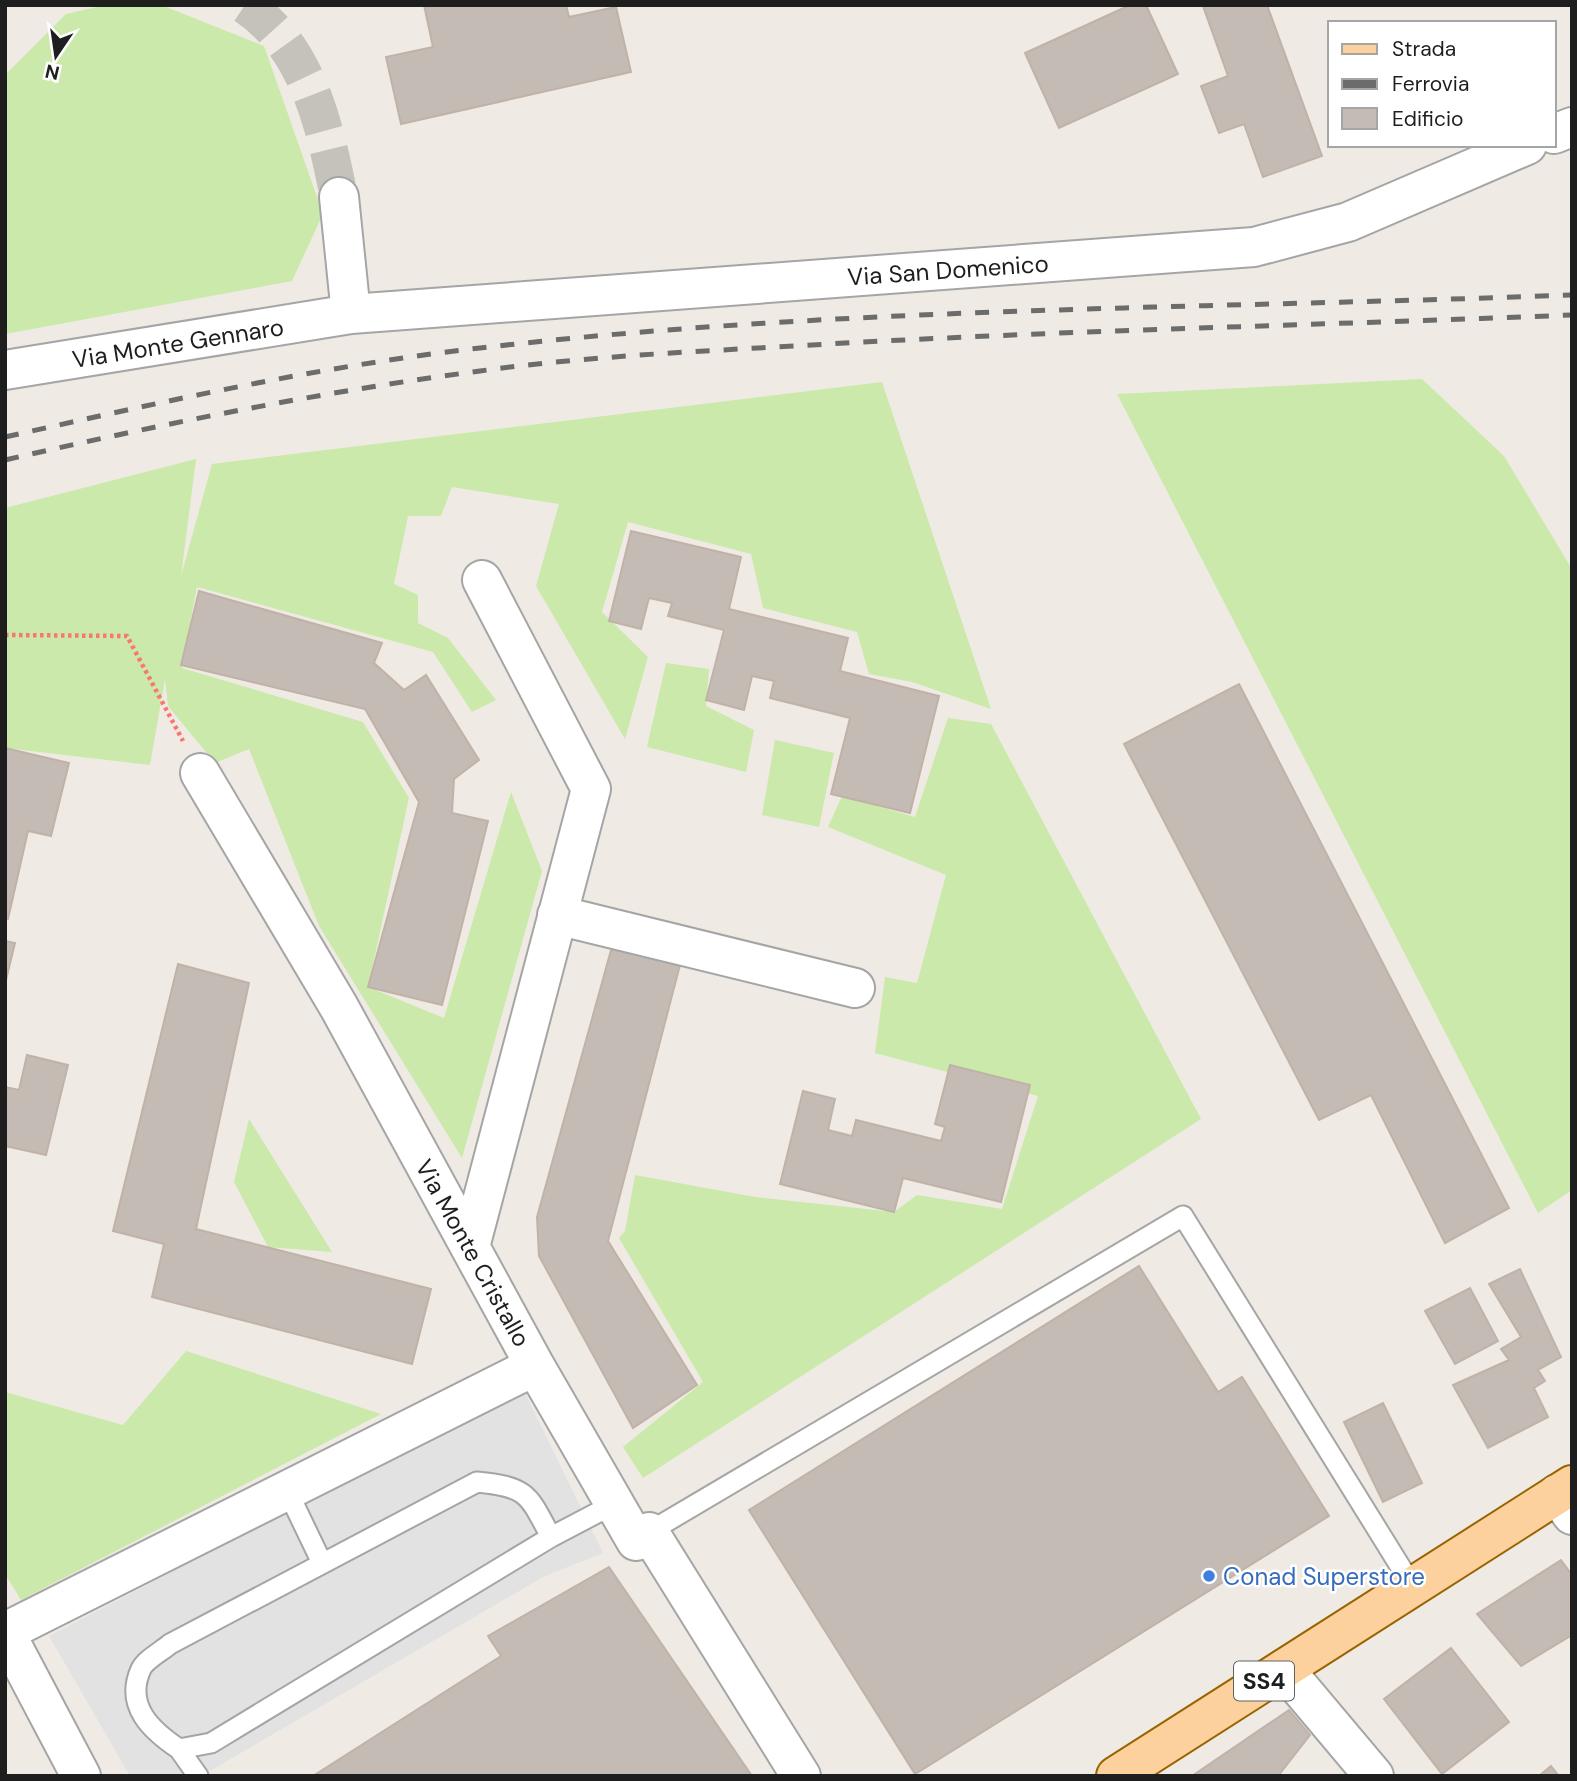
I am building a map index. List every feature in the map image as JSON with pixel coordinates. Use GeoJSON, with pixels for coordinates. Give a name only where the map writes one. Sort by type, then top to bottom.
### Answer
{"type":"FeatureCollection","features":[{"type":"Feature","properties":{"kind":"main road","name":"SS4"},"geometry":{"type":"LineString","coordinates":[[1116,1776],[1413,1587],[1567,1498]]}},
{"type":"Feature","properties":{"kind":"street","name":"Via San Domenico"},"geometry":{"type":"LineString","coordinates":[[351,314],[1254,247],[1348,222],[1522,147]]}},
{"type":"Feature","properties":{"kind":"street"},"geometry":{"type":"LineString","coordinates":[[339,197],[351,314]]}},
{"type":"Feature","properties":{"kind":"street","name":"Via Monte Gennaro"},"geometry":{"type":"LineString","coordinates":[[5,370],[351,314]]}},
{"type":"Feature","properties":{"kind":"street"},"geometry":{"type":"LineString","coordinates":[[470,1247],[591,789],[482,580]]}},
{"type":"Feature","properties":{"kind":"street","name":"Via Monte Cristallo"},"geometry":{"type":"LineString","coordinates":[[5,1632],[534,1366],[339,1007],[192,759]]}},
{"type":"Feature","properties":{"kind":"street"},"geometry":{"type":"LineString","coordinates":[[557,915],[855,988]]}},
{"type":"Feature","properties":{"kind":"street"},"geometry":{"type":"LineString","coordinates":[[534,1366],[636,1541],[649,1532],[802,1776]]}},
{"type":"Feature","properties":{"kind":"street"},"geometry":{"type":"LineString","coordinates":[[5,1632],[81,1776]]}},
{"type":"Feature","properties":{"kind":"street"},"geometry":{"type":"LineString","coordinates":[[1284,1669],[1374,1776]]}},
{"type":"Feature","properties":{"kind":"lane"},"geometry":{"type":"LineString","coordinates":[[649,1532],[1183,1216],[1413,1587]]}},
{"type":"Feature","properties":{"kind":"lane"},"geometry":{"type":"LineString","coordinates":[[198,1776],[179,1749],[158,1735],[142,1718],[135,1694],[141,1667],[170,1644],[477,1482],[506,1485],[529,1495],[551,1537]]}},
{"type":"Feature","properties":{"kind":"lane"},"geometry":{"type":"LineString","coordinates":[[287,1490],[323,1563]]}},
{"type":"Feature","properties":{"kind":"lane"},"geometry":{"type":"LineString","coordinates":[[179,1749],[211,1743],[551,1537],[614,1504]]}},
{"type":"Feature","properties":{"kind":"path"},"geometry":{"type":"LineString","coordinates":[[5,635],[127,636],[192,759]]}},
{"type":"Feature","properties":{"kind":"green space"},"geometry":{"type":"Polygon","coordinates":[[[106,5],[161,5],[264,46],[323,214],[292,281],[5,334],[5,75],[66,14],[106,5]]]}},
{"type":"Feature","properties":{"kind":"green space"},"geometry":{"type":"Polygon","coordinates":[[[1422,379],[1504,456],[1572,569],[1572,1190],[1538,1213],[1117,394],[1422,379]]]}},
{"type":"Feature","properties":{"kind":"green space"},"geometry":{"type":"Polygon","coordinates":[[[882,382],[991,709],[912,682],[869,674],[857,632],[763,608],[751,554],[628,522],[602,612],[648,657],[625,739],[536,586],[559,504],[452,487],[441,516],[408,516],[394,584],[418,595],[418,623],[448,638],[496,700],[472,712],[433,652],[197,587],[182,668],[363,722],[409,798],[368,987],[444,1018],[511,792],[542,871],[462,1158],[319,926],[249,749],[215,763],[168,706],[165,679],[150,765],[5,748],[5,508],[196,459],[181,576],[212,464],[882,382]]]}},
{"type":"Feature","properties":{"kind":"green space"},"geometry":{"type":"Polygon","coordinates":[[[666,663],[709,669],[706,706],[754,730],[746,772],[647,747],[666,663]]]}},
{"type":"Feature","properties":{"kind":"green space"},"geometry":{"type":"Polygon","coordinates":[[[948,718],[991,724],[1201,1119],[643,1478],[623,1447],[703,1382],[619,1238],[625,1231],[635,1175],[755,1197],[894,1212],[917,1195],[1002,1209],[1038,1096],[875,1053],[885,977],[917,983],[946,875],[828,827],[842,796],[915,817],[948,718]]]}},
{"type":"Feature","properties":{"kind":"green space"},"geometry":{"type":"Polygon","coordinates":[[[775,740],[834,753],[819,827],[762,815],[775,740]]]}},
{"type":"Feature","properties":{"kind":"green space"},"geometry":{"type":"Polygon","coordinates":[[[249,1119],[332,1252],[268,1247],[234,1182],[249,1119]]]}},
{"type":"Feature","properties":{"kind":"green space"},"geometry":{"type":"Polygon","coordinates":[[[186,1351],[381,1414],[21,1600],[5,1574],[5,1392],[123,1425],[186,1351]]]}},
{"type":"Feature","properties":{"kind":"shaded area"},"geometry":{"type":"Polygon","coordinates":[[[523,1389],[603,1553],[545,1576],[201,1776],[130,1776],[49,1636],[523,1389]]]}},
{"type":"Feature","properties":{"kind":"building"},"geometry":{"type":"Polygon","coordinates":[[[424,5],[566,5],[569,17],[616,7],[631,72],[401,124],[386,57],[433,47],[424,5]]]}},
{"type":"Feature","properties":{"kind":"building"},"geometry":{"type":"Polygon","coordinates":[[[1130,5],[1146,5],[1178,74],[1059,128],[1025,53],[1130,5]]]}},
{"type":"Feature","properties":{"kind":"building"},"geometry":{"type":"Polygon","coordinates":[[[1267,5],[1322,156],[1263,177],[1244,124],[1219,133],[1201,86],[1228,76],[1203,6],[1267,5]]]}},
{"type":"Feature","properties":{"kind":"building"},"geometry":{"type":"Polygon","coordinates":[[[631,531],[741,557],[729,609],[848,638],[840,671],[939,696],[910,813],[831,794],[850,718],[770,698],[774,681],[752,676],[744,710],[706,700],[724,630],[668,616],[672,603],[649,598],[641,629],[609,621],[631,531]]]}},
{"type":"Feature","properties":{"kind":"building"},"geometry":{"type":"Polygon","coordinates":[[[199,591],[382,643],[374,663],[404,690],[426,675],[479,760],[454,779],[452,813],[488,821],[442,1005],[368,987],[419,802],[365,709],[181,665],[199,591]]]}},
{"type":"Feature","properties":{"kind":"building"},"geometry":{"type":"Polygon","coordinates":[[[1239,684],[1509,1208],[1445,1243],[1371,1095],[1319,1120],[1124,744],[1239,684]]]}},
{"type":"Feature","properties":{"kind":"building"},"geometry":{"type":"Polygon","coordinates":[[[5,748],[69,763],[51,836],[28,831],[8,919],[5,918],[5,748]]]}},
{"type":"Feature","properties":{"kind":"building"},"geometry":{"type":"Polygon","coordinates":[[[5,941],[15,943],[6,980],[5,980],[5,941]]]}},
{"type":"Feature","properties":{"kind":"building"},"geometry":{"type":"Polygon","coordinates":[[[613,943],[680,965],[608,1241],[697,1385],[633,1428],[539,1256],[537,1217],[613,943]]]}},
{"type":"Feature","properties":{"kind":"building"},"geometry":{"type":"Polygon","coordinates":[[[178,964],[249,983],[196,1229],[431,1289],[412,1364],[152,1297],[164,1244],[113,1231],[178,964]]]}},
{"type":"Feature","properties":{"kind":"building"},"geometry":{"type":"Polygon","coordinates":[[[27,1055],[68,1065],[46,1155],[5,1146],[5,1087],[19,1090],[27,1055]]]}},
{"type":"Feature","properties":{"kind":"building"},"geometry":{"type":"Polygon","coordinates":[[[950,1065],[1030,1085],[1001,1202],[903,1178],[894,1212],[780,1184],[803,1091],[835,1099],[828,1130],[852,1136],[856,1120],[941,1141],[945,1127],[935,1124],[950,1065]]]}},
{"type":"Feature","properties":{"kind":"building"},"geometry":{"type":"Polygon","coordinates":[[[1139,1266],[1218,1392],[1242,1377],[1329,1516],[915,1774],[749,1510],[1139,1266]]]}},
{"type":"Feature","properties":{"kind":"building"},"geometry":{"type":"Polygon","coordinates":[[[1520,1269],[1561,1357],[1538,1370],[1545,1381],[1534,1388],[1548,1417],[1488,1448],[1453,1385],[1509,1360],[1501,1349],[1521,1337],[1489,1284],[1520,1269]]]}},
{"type":"Feature","properties":{"kind":"building"},"geometry":{"type":"Polygon","coordinates":[[[1470,1288],[1498,1341],[1455,1364],[1425,1311],[1470,1288]]]}},
{"type":"Feature","properties":{"kind":"building"},"geometry":{"type":"Polygon","coordinates":[[[1383,1403],[1422,1483],[1383,1502],[1344,1422],[1383,1403]]]}},
{"type":"Feature","properties":{"kind":"building"},"geometry":{"type":"Polygon","coordinates":[[[1561,1560],[1572,1575],[1572,1635],[1521,1666],[1477,1614],[1561,1560]]]}},
{"type":"Feature","properties":{"kind":"building"},"geometry":{"type":"Polygon","coordinates":[[[609,1567],[752,1776],[313,1776],[501,1656],[488,1636],[609,1567]]]}},
{"type":"Feature","properties":{"kind":"building"},"geometry":{"type":"Polygon","coordinates":[[[1451,1648],[1509,1722],[1442,1774],[1384,1699],[1451,1648]]]}},
{"type":"Feature","properties":{"kind":"building"},"geometry":{"type":"Polygon","coordinates":[[[1289,1710],[1310,1735],[1278,1776],[1192,1776],[1289,1710]]]}},
{"type":"Feature","properties":{"kind":"building"},"geometry":{"type":"Polygon","coordinates":[[[1551,1766],[1559,1776],[1539,1776],[1551,1766]]]}},
{"type":"Feature","properties":{"kind":"tunnel"},"geometry":{"type":"LineString","coordinates":[[245,5],[267,22],[299,66],[320,117],[339,197]]}},
{"type":"Feature","properties":{"kind":"railway"},"geometry":{"type":"LineString","coordinates":[[5,437],[182,398],[360,365],[480,348],[616,334],[889,316],[1572,295]]}},
{"type":"Feature","properties":{"kind":"railway"},"geometry":{"type":"LineString","coordinates":[[5,460],[301,399],[420,379],[610,357],[921,339],[1572,315]]}},
{"type":"Feature","properties":{"kind":"place","name":"Conad Superstore"},"geometry":{"type":"Point","coordinates":[1209,1576]}}]}
